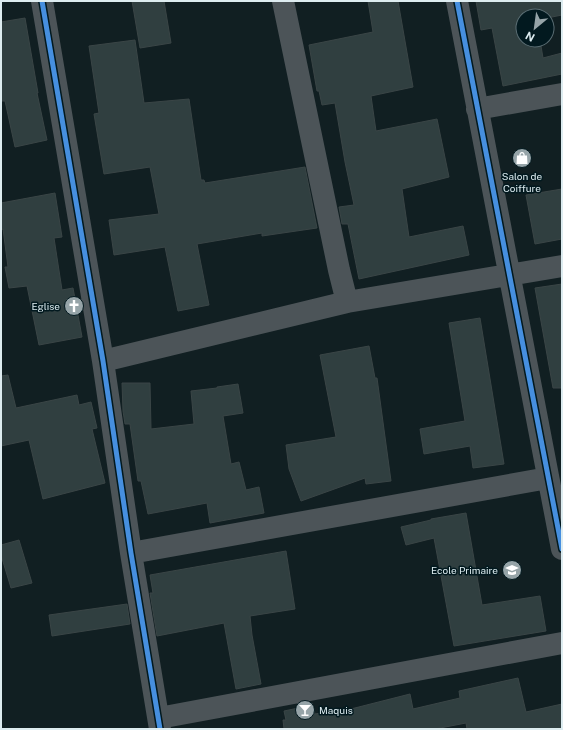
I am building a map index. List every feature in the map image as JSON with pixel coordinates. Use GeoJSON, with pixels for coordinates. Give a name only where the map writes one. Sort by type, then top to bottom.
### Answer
{"type":"FeatureCollection","features":[{"type":"Feature","properties":{"kind":"street"},"geometry":{"type":"LineString","coordinates":[[42,1],[103,361],[131,553],[159,724],[562,643]]}},
{"type":"Feature","properties":{"kind":"street"},"geometry":{"type":"LineString","coordinates":[[283,1],[347,302]]}},
{"type":"Feature","properties":{"kind":"street"},"geometry":{"type":"LineString","coordinates":[[457,1],[562,549]]}},
{"type":"Feature","properties":{"kind":"street"},"geometry":{"type":"LineString","coordinates":[[477,109],[562,94]]}},
{"type":"Feature","properties":{"kind":"street"},"geometry":{"type":"LineString","coordinates":[[103,361],[347,302],[562,266]]}},
{"type":"Feature","properties":{"kind":"street"},"geometry":{"type":"LineString","coordinates":[[131,553],[548,478]]}},
{"type":"Feature","properties":{"kind":"building"},"geometry":{"type":"Polygon","coordinates":[[[132,1],[164,1],[171,43],[140,48],[132,1]]]}},
{"type":"Feature","properties":{"kind":"building"},"geometry":{"type":"Polygon","coordinates":[[[368,1],[398,1],[413,87],[371,96],[376,131],[437,119],[449,177],[402,189],[409,237],[463,226],[469,255],[359,279],[348,224],[342,224],[339,207],[354,205],[335,103],[322,105],[319,91],[317,91],[309,45],[373,32],[368,1]]]}},
{"type":"Feature","properties":{"kind":"building"},"geometry":{"type":"Polygon","coordinates":[[[476,1],[562,1],[562,15],[555,16],[555,8],[515,8],[515,48],[541,48],[543,58],[562,53],[562,74],[503,86],[492,28],[481,30],[476,1]]]}},
{"type":"Feature","properties":{"kind":"building"},"geometry":{"type":"Polygon","coordinates":[[[25,18],[37,93],[47,140],[15,147],[5,101],[1,101],[1,22],[25,18]]]}},
{"type":"Feature","properties":{"kind":"building"},"geometry":{"type":"Polygon","coordinates":[[[135,40],[144,103],[189,99],[201,180],[204,180],[205,183],[305,167],[317,228],[262,236],[262,233],[197,244],[209,305],[178,311],[165,247],[114,255],[109,220],[159,214],[150,167],[104,174],[94,114],[99,113],[89,46],[135,40]]]}},
{"type":"Feature","properties":{"kind":"building"},"geometry":{"type":"Polygon","coordinates":[[[562,189],[562,239],[535,244],[526,195],[562,189]]]}},
{"type":"Feature","properties":{"kind":"building"},"geometry":{"type":"Polygon","coordinates":[[[55,193],[62,237],[54,238],[62,290],[73,288],[82,337],[39,345],[27,286],[9,288],[5,267],[8,267],[3,229],[1,230],[1,203],[55,193]]]}},
{"type":"Feature","properties":{"kind":"building"},"geometry":{"type":"Polygon","coordinates":[[[562,284],[562,388],[553,388],[535,288],[562,284]]]}},
{"type":"Feature","properties":{"kind":"building"},"geometry":{"type":"Polygon","coordinates":[[[480,318],[504,464],[473,468],[470,446],[424,454],[420,429],[465,421],[449,323],[480,318]]]}},
{"type":"Feature","properties":{"kind":"building"},"geometry":{"type":"Polygon","coordinates":[[[369,346],[375,378],[377,378],[391,481],[366,484],[365,478],[301,501],[289,469],[286,445],[336,437],[320,355],[369,346]]]}},
{"type":"Feature","properties":{"kind":"building"},"geometry":{"type":"Polygon","coordinates":[[[8,375],[16,408],[77,395],[79,405],[91,402],[97,428],[92,429],[105,483],[43,499],[29,440],[1,446],[1,376],[8,375]]]}},
{"type":"Feature","properties":{"kind":"building"},"geometry":{"type":"Polygon","coordinates":[[[122,383],[150,383],[151,429],[194,424],[191,391],[238,384],[243,413],[223,416],[231,464],[239,462],[246,490],[259,487],[264,513],[210,523],[207,503],[148,514],[141,481],[138,481],[130,424],[125,424],[122,383]]]}},
{"type":"Feature","properties":{"kind":"building"},"geometry":{"type":"Polygon","coordinates":[[[466,513],[482,605],[540,596],[546,631],[454,646],[434,538],[406,545],[401,527],[431,519],[466,513]]]}},
{"type":"Feature","properties":{"kind":"building"},"geometry":{"type":"Polygon","coordinates":[[[19,540],[32,583],[11,588],[1,555],[1,545],[19,540]]]}},
{"type":"Feature","properties":{"kind":"building"},"geometry":{"type":"Polygon","coordinates":[[[286,551],[295,609],[250,616],[261,684],[236,689],[224,623],[157,636],[150,593],[153,593],[150,575],[286,551]]]}},
{"type":"Feature","properties":{"kind":"building"},"geometry":{"type":"Polygon","coordinates":[[[127,604],[130,624],[52,636],[49,615],[127,604]]]}},
{"type":"Feature","properties":{"kind":"building"},"geometry":{"type":"Polygon","coordinates":[[[518,678],[526,712],[562,704],[562,729],[467,729],[466,723],[435,729],[284,729],[283,720],[286,720],[284,711],[313,705],[315,714],[343,709],[343,711],[410,694],[413,709],[460,698],[459,691],[518,678]]]}},
{"type":"Feature","properties":{"kind":"cycle path"},"geometry":{"type":"LineString","coordinates":[[42,1],[103,361],[131,553],[160,729]]}},
{"type":"Feature","properties":{"kind":"cycle path"},"geometry":{"type":"LineString","coordinates":[[457,1],[562,549]]}},
{"type":"Feature","properties":{"kind":"place","name":"Salon de Coiffure"},"geometry":{"type":"Point","coordinates":[522,158]}},
{"type":"Feature","properties":{"kind":"place","name":"Eglise"},"geometry":{"type":"Point","coordinates":[74,306]}},
{"type":"Feature","properties":{"kind":"place","name":"Ecole Primaire"},"geometry":{"type":"Point","coordinates":[512,570]}},
{"type":"Feature","properties":{"kind":"place","name":"Maquis"},"geometry":{"type":"Point","coordinates":[305,710]}}]}
